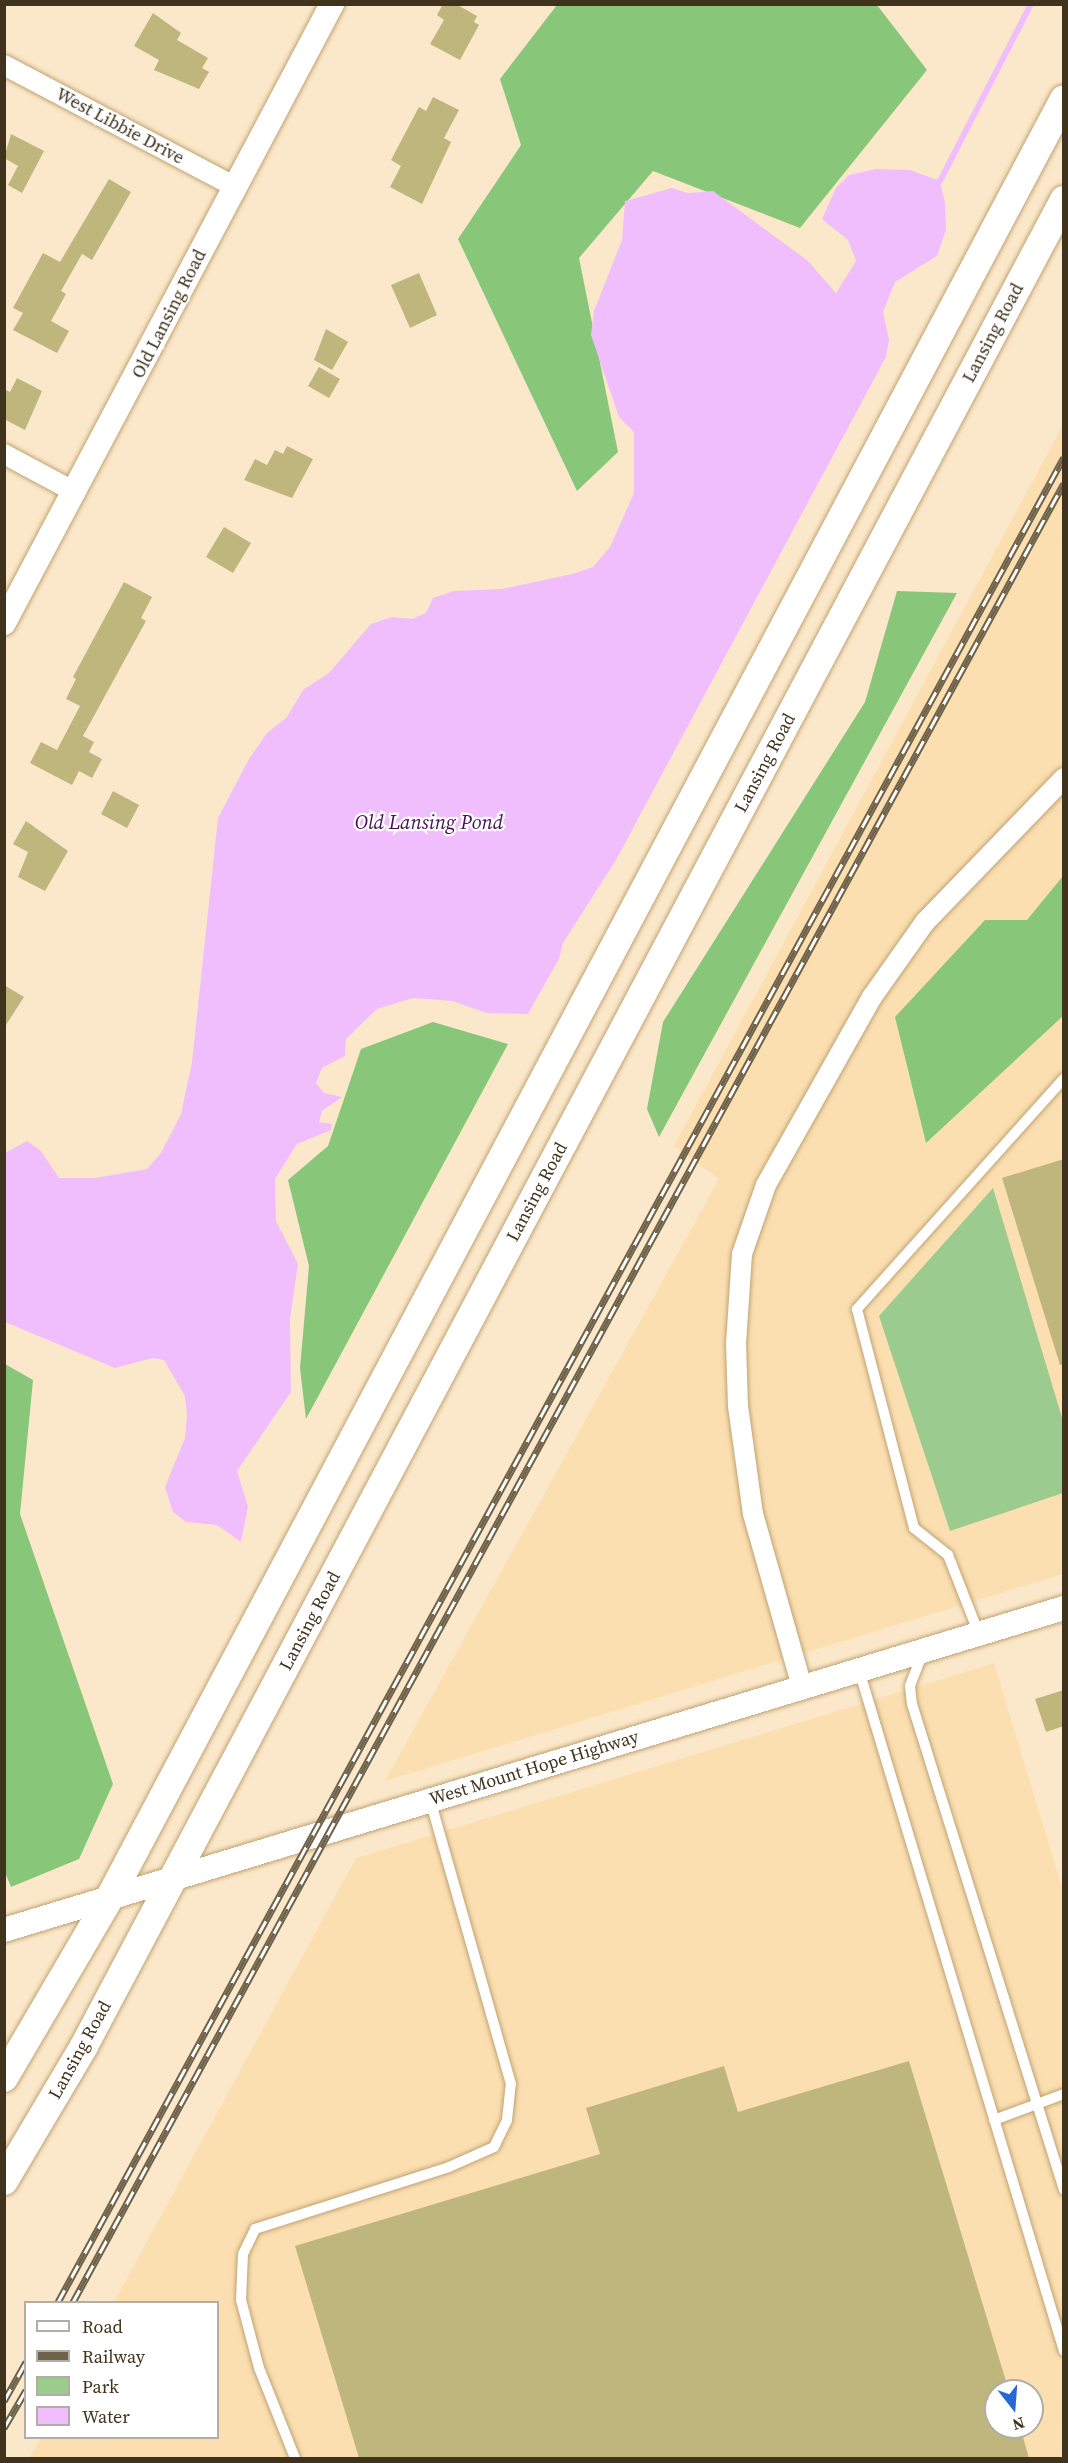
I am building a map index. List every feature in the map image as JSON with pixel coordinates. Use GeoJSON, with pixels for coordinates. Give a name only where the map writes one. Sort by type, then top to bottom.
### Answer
{"type":"FeatureCollection","features":[{"type":"Feature","properties":{"kind":"main road"},"geometry":{"type":"LineString","coordinates":[[4,2078],[110,1897],[1064,99]]}},
{"type":"Feature","properties":{"kind":"main road","name":"Lansing Road"},"geometry":{"type":"LineString","coordinates":[[4,2181],[84,2046],[175,1876],[1064,200]]}},
{"type":"Feature","properties":{"kind":"street","name":"Old Lansing Road"},"geometry":{"type":"LineString","coordinates":[[4,623],[332,4]]}},
{"type":"Feature","properties":{"kind":"street","name":"West Libbie Drive"},"geometry":{"type":"LineString","coordinates":[[4,65],[236,187]]}},
{"type":"Feature","properties":{"kind":"street"},"geometry":{"type":"LineString","coordinates":[[4,454],[75,492]]}},
{"type":"Feature","properties":{"kind":"street"},"geometry":{"type":"LineString","coordinates":[[801,1687],[753,1514],[738,1406],[735,1344],[742,1254],[766,1185],[872,997],[925,922],[1064,778]]}},
{"type":"Feature","properties":{"kind":"street","name":"West Mount Hope Highway"},"geometry":{"type":"LineString","coordinates":[[4,1930],[175,1876],[1064,1608]]}},
{"type":"Feature","properties":{"kind":"lane"},"geometry":{"type":"LineString","coordinates":[[979,1634],[948,1555],[914,1528],[857,1309],[1064,1078]]}},
{"type":"Feature","properties":{"kind":"lane"},"geometry":{"type":"LineString","coordinates":[[924,1650],[910,1686],[1064,2190]]}},
{"type":"Feature","properties":{"kind":"lane"},"geometry":{"type":"LineString","coordinates":[[859,1670],[1064,2351]]}},
{"type":"Feature","properties":{"kind":"lane"},"geometry":{"type":"LineString","coordinates":[[295,2458],[259,2368],[241,2300],[243,2254],[255,2229],[449,2168],[494,2147],[507,2120],[511,2084],[430,1799]]}},
{"type":"Feature","properties":{"kind":"lane"},"geometry":{"type":"LineString","coordinates":[[994,2120],[1039,2106],[1064,2094]]}},
{"type":"Feature","properties":{"kind":"shaded area"},"geometry":{"type":"Polygon","coordinates":[[[1063,425],[1063,1574],[385,1781],[719,1179],[674,1146],[1063,425]]]}},
{"type":"Feature","properties":{"kind":"shaded area"},"geometry":{"type":"Polygon","coordinates":[[[994,1663],[1063,1891],[1063,2458],[29,2458],[40,2439],[219,2439],[219,2301],[115,2301],[356,1858],[994,1663]]]}},
{"type":"Feature","properties":{"kind":"green space"},"geometry":{"type":"Polygon","coordinates":[[[557,5],[877,5],[927,70],[800,228],[653,171],[579,258],[618,452],[577,491],[458,239],[521,145],[500,79],[557,5]]]}},
{"type":"Feature","properties":{"kind":"green space"},"geometry":{"type":"Polygon","coordinates":[[[897,591],[957,593],[659,1137],[647,1109],[663,1022],[865,702],[897,591]]]}},
{"type":"Feature","properties":{"kind":"green space"},"geometry":{"type":"Polygon","coordinates":[[[1063,876],[1063,1016],[926,1143],[895,1017],[985,920],[1027,920],[1063,876]]]}},
{"type":"Feature","properties":{"kind":"green space"},"geometry":{"type":"Polygon","coordinates":[[[433,1022],[508,1044],[306,1419],[300,1368],[309,1266],[288,1180],[328,1146],[361,1049],[433,1022]]]}},
{"type":"Feature","properties":{"kind":"green space"},"geometry":{"type":"Polygon","coordinates":[[[993,1188],[1063,1421],[1063,1493],[950,1531],[879,1316],[993,1188]]]}},
{"type":"Feature","properties":{"kind":"green space"},"geometry":{"type":"Polygon","coordinates":[[[5,1364],[33,1380],[20,1514],[113,1784],[79,1859],[11,1887],[4,1870],[5,1364]]]}},
{"type":"Feature","properties":{"kind":"water","name":"Old Lansing Pond"},"geometry":{"type":"Polygon","coordinates":[[[876,169],[910,170],[940,181],[945,203],[946,230],[937,256],[895,282],[883,312],[889,340],[886,357],[616,860],[563,943],[559,959],[528,1014],[487,1013],[452,1001],[413,998],[377,1009],[346,1039],[345,1056],[322,1068],[316,1083],[324,1093],[342,1097],[322,1111],[319,1122],[332,1124],[331,1130],[297,1144],[275,1179],[276,1221],[298,1264],[290,1319],[291,1392],[237,1471],[248,1507],[241,1542],[217,1525],[186,1522],[173,1512],[165,1487],[185,1438],[187,1416],[185,1396],[164,1360],[153,1358],[115,1368],[5,1322],[5,1153],[27,1141],[41,1151],[59,1178],[95,1178],[147,1169],[161,1153],[181,1114],[192,1062],[218,818],[249,759],[267,733],[287,717],[303,690],[329,673],[371,624],[392,617],[412,619],[426,613],[433,598],[454,591],[502,589],[572,574],[593,567],[610,547],[634,493],[634,432],[619,417],[591,335],[594,311],[622,240],[625,201],[672,188],[688,193],[713,191],[808,261],[836,293],[856,261],[848,240],[822,219],[836,188],[849,175],[876,169]]]}},
{"type":"Feature","properties":{"kind":"building"},"geometry":{"type":"Polygon","coordinates":[[[443,4],[456,4],[477,16],[474,22],[479,25],[460,60],[430,44],[444,20],[437,15],[443,4]]]}},
{"type":"Feature","properties":{"kind":"building"},"geometry":{"type":"Polygon","coordinates":[[[153,13],[181,33],[177,40],[208,58],[202,68],[209,72],[199,89],[154,70],[159,60],[134,46],[153,13]]]}},
{"type":"Feature","properties":{"kind":"building"},"geometry":{"type":"Polygon","coordinates":[[[433,97],[459,110],[444,138],[451,142],[422,204],[390,187],[401,166],[391,160],[419,107],[426,111],[433,97]]]}},
{"type":"Feature","properties":{"kind":"building"},"geometry":{"type":"Polygon","coordinates":[[[11,134],[44,151],[22,193],[8,185],[18,166],[4,158],[11,134]]]}},
{"type":"Feature","properties":{"kind":"building"},"geometry":{"type":"Polygon","coordinates":[[[109,179],[131,192],[92,260],[82,254],[61,291],[66,294],[51,321],[69,331],[57,353],[13,330],[23,313],[13,308],[43,253],[60,262],[109,179]]]}},
{"type":"Feature","properties":{"kind":"building"},"geometry":{"type":"Polygon","coordinates":[[[419,273],[437,315],[410,328],[391,285],[419,273]]]}},
{"type":"Feature","properties":{"kind":"building"},"geometry":{"type":"Polygon","coordinates":[[[326,329],[348,342],[332,370],[314,360],[326,329]]]}},
{"type":"Feature","properties":{"kind":"building"},"geometry":{"type":"Polygon","coordinates":[[[319,367],[340,379],[329,398],[308,386],[319,367]]]}},
{"type":"Feature","properties":{"kind":"building"},"geometry":{"type":"Polygon","coordinates":[[[17,378],[42,391],[25,430],[4,419],[4,389],[10,392],[17,378]]]}},
{"type":"Feature","properties":{"kind":"building"},"geometry":{"type":"Polygon","coordinates":[[[287,446],[313,459],[292,498],[244,480],[255,459],[267,465],[275,450],[283,454],[287,446]]]}},
{"type":"Feature","properties":{"kind":"building"},"geometry":{"type":"Polygon","coordinates":[[[224,527],[251,543],[233,573],[206,557],[224,527]]]}},
{"type":"Feature","properties":{"kind":"building"},"geometry":{"type":"Polygon","coordinates":[[[124,582],[152,597],[141,618],[146,621],[83,736],[94,742],[89,752],[102,759],[92,778],[79,771],[72,785],[30,763],[41,742],[57,750],[80,706],[66,699],[76,679],[73,677],[124,582]]]}},
{"type":"Feature","properties":{"kind":"building"},"geometry":{"type":"Polygon","coordinates":[[[113,791],[139,805],[127,828],[101,814],[113,791]]]}},
{"type":"Feature","properties":{"kind":"building"},"geometry":{"type":"Polygon","coordinates":[[[26,821],[68,851],[45,891],[18,877],[28,852],[13,844],[26,821]]]}},
{"type":"Feature","properties":{"kind":"building"},"geometry":{"type":"Polygon","coordinates":[[[4,985],[24,997],[4,1028],[4,985]]]}},
{"type":"Feature","properties":{"kind":"building"},"geometry":{"type":"Polygon","coordinates":[[[1064,1159],[1064,1365],[1060,1365],[1002,1178],[1064,1159]]]}},
{"type":"Feature","properties":{"kind":"building"},"geometry":{"type":"Polygon","coordinates":[[[1064,1690],[1064,1726],[1046,1732],[1035,1699],[1064,1690]]]}},
{"type":"Feature","properties":{"kind":"building"},"geometry":{"type":"Polygon","coordinates":[[[909,2061],[1005,2379],[984,2379],[984,2439],[1023,2439],[1029,2458],[359,2458],[295,2246],[600,2154],[586,2108],[724,2066],[738,2112],[909,2061]]]}},
{"type":"Feature","properties":{"kind":"waterway"},"geometry":{"type":"LineString","coordinates":[[940,181],[1031,4]]}},
{"type":"Feature","properties":{"kind":"railway"},"geometry":{"type":"LineString","coordinates":[[59,2301],[1064,457]]}},
{"type":"Feature","properties":{"kind":"railway"},"geometry":{"type":"LineString","coordinates":[[74,2301],[1064,483]]}},
{"type":"Feature","properties":{"kind":"railway"},"geometry":{"type":"LineString","coordinates":[[4,2401],[24,2366]]}},
{"type":"Feature","properties":{"kind":"railway"},"geometry":{"type":"LineString","coordinates":[[4,2428],[24,2393]]}}]}
